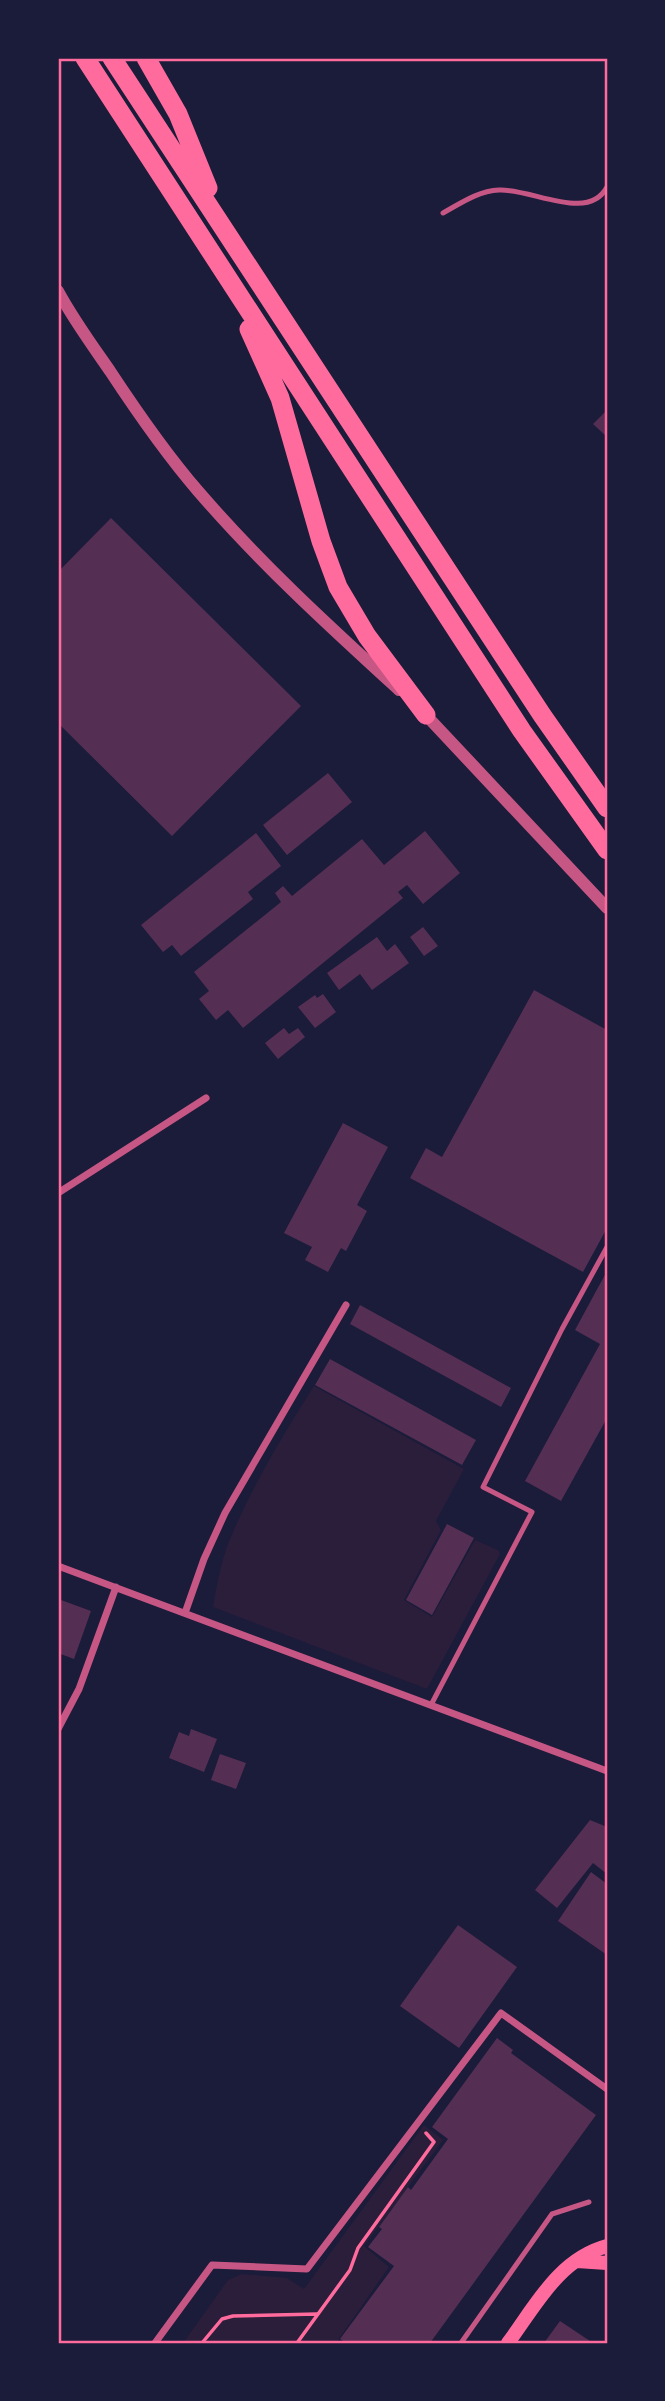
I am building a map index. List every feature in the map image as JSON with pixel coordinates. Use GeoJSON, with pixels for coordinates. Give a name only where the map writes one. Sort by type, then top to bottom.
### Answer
{"type":"FeatureCollection","features":[{"type":"Feature","properties":{"kind":"highway"},"geometry":{"type":"LineString","coordinates":[[85,58],[522,731],[607,850]]}},
{"type":"Feature","properties":{"kind":"highway"},"geometry":{"type":"LineString","coordinates":[[112,58],[535,704],[607,808]]}},
{"type":"Feature","properties":{"kind":"highway"},"geometry":{"type":"LineString","coordinates":[[146,58],[178,114],[225,228]]}},
{"type":"Feature","properties":{"kind":"highway"},"geometry":{"type":"LineString","coordinates":[[223,271],[280,398],[321,541],[338,587],[367,636],[426,715]]}},
{"type":"Feature","properties":{"kind":"main road"},"geometry":{"type":"LineString","coordinates":[[508,2343],[559,2273],[574,2261],[607,2246]]}},
{"type":"Feature","properties":{"kind":"main road"},"geometry":{"type":"LineString","coordinates":[[574,2261],[607,2263]]}},
{"type":"Feature","properties":{"kind":"street"},"geometry":{"type":"LineString","coordinates":[[58,291],[69,313],[130,401],[197,490],[306,606],[426,715],[607,908]]}},
{"type":"Feature","properties":{"kind":"street"},"geometry":{"type":"LineString","coordinates":[[58,1193],[206,1098]]}},
{"type":"Feature","properties":{"kind":"street"},"geometry":{"type":"LineString","coordinates":[[185,1613],[222,1520],[345,1305]]}},
{"type":"Feature","properties":{"kind":"street"},"geometry":{"type":"LineString","coordinates":[[58,1566],[607,1771]]}},
{"type":"Feature","properties":{"kind":"street"},"geometry":{"type":"LineString","coordinates":[[58,1729],[79,1689],[116,1587]]}},
{"type":"Feature","properties":{"kind":"street"},"geometry":{"type":"LineString","coordinates":[[155,2343],[212,2265],[307,2269],[501,2013],[607,2089]]}},
{"type":"Feature","properties":{"kind":"lane"},"geometry":{"type":"LineString","coordinates":[[443,213],[476,195],[491,191],[515,190],[579,204],[595,201],[607,187]]}},
{"type":"Feature","properties":{"kind":"lane"},"geometry":{"type":"LineString","coordinates":[[430,1705],[532,1512],[483,1487],[562,1329],[607,1247]]}},
{"type":"Feature","properties":{"kind":"lane"},"geometry":{"type":"LineString","coordinates":[[461,2343],[552,2214],[589,2202]]}},
{"type":"Feature","properties":{"kind":"path"},"geometry":{"type":"LineString","coordinates":[[297,2343],[350,2270],[358,2248],[434,2143],[417,2123]]}},
{"type":"Feature","properties":{"kind":"path"},"geometry":{"type":"LineString","coordinates":[[202,2343],[222,2319],[233,2316],[317,2314]]}},
{"type":"Feature","properties":{"kind":"shaded area"},"geometry":{"type":"Polygon","coordinates":[[[314,1386],[464,1469],[436,1521],[441,1530],[404,1600],[432,1617],[475,1540],[498,1550],[500,1554],[427,1689],[213,1607],[224,1555],[238,1520],[269,1461],[314,1386]]]}},
{"type":"Feature","properties":{"kind":"shaded area"},"geometry":{"type":"Polygon","coordinates":[[[424,2125],[443,2140],[364,2246],[389,2267],[336,2343],[183,2343],[228,2280],[242,2274],[287,2278],[304,2289],[424,2125]]]}},
{"type":"Feature","properties":{"kind":"building"},"geometry":{"type":"Polygon","coordinates":[[[607,410],[607,437],[593,424],[607,410]]]}},
{"type":"Feature","properties":{"kind":"building"},"geometry":{"type":"Polygon","coordinates":[[[111,518],[301,706],[172,836],[58,723],[58,572],[111,518]]]}},
{"type":"Feature","properties":{"kind":"building"},"geometry":{"type":"Polygon","coordinates":[[[328,773],[352,802],[287,855],[263,825],[328,773]]]}},
{"type":"Feature","properties":{"kind":"building"},"geometry":{"type":"Polygon","coordinates":[[[425,831],[460,873],[423,904],[407,885],[398,892],[403,898],[243,1028],[228,1010],[216,1020],[199,999],[209,991],[194,972],[281,902],[275,893],[283,886],[292,896],[362,839],[384,865],[425,831]]]}},
{"type":"Feature","properties":{"kind":"building"},"geometry":{"type":"Polygon","coordinates":[[[256,833],[281,866],[248,892],[253,899],[181,956],[172,945],[163,952],[141,925],[256,833]]]}},
{"type":"Feature","properties":{"kind":"building"},"geometry":{"type":"Polygon","coordinates":[[[423,927],[438,946],[424,956],[410,937],[423,927]]]}},
{"type":"Feature","properties":{"kind":"building"},"geometry":{"type":"Polygon","coordinates":[[[377,937],[387,951],[395,944],[409,963],[372,990],[360,974],[339,990],[327,973],[377,937]]]}},
{"type":"Feature","properties":{"kind":"building"},"geometry":{"type":"Polygon","coordinates":[[[534,990],[607,1030],[607,1228],[583,1272],[410,1178],[426,1148],[442,1157],[534,990]]]}},
{"type":"Feature","properties":{"kind":"building"},"geometry":{"type":"Polygon","coordinates":[[[323,994],[336,1012],[315,1028],[298,1007],[315,995],[317,998],[323,994]]]}},
{"type":"Feature","properties":{"kind":"building"},"geometry":{"type":"Polygon","coordinates":[[[284,1028],[289,1034],[298,1028],[305,1037],[278,1059],[265,1043],[284,1028]]]}},
{"type":"Feature","properties":{"kind":"building"},"geometry":{"type":"Polygon","coordinates":[[[343,1123],[388,1147],[357,1205],[367,1211],[346,1251],[341,1248],[328,1272],[305,1260],[312,1247],[284,1233],[343,1123]]]}},
{"type":"Feature","properties":{"kind":"building"},"geometry":{"type":"Polygon","coordinates":[[[607,1271],[607,1418],[561,1501],[525,1481],[600,1344],[575,1330],[607,1271]]]}},
{"type":"Feature","properties":{"kind":"building"},"geometry":{"type":"Polygon","coordinates":[[[360,1305],[511,1388],[501,1407],[350,1324],[360,1305]]]}},
{"type":"Feature","properties":{"kind":"building"},"geometry":{"type":"Polygon","coordinates":[[[330,1359],[476,1440],[462,1465],[315,1385],[330,1359]]]}},
{"type":"Feature","properties":{"kind":"building"},"geometry":{"type":"Polygon","coordinates":[[[447,1524],[474,1538],[432,1615],[406,1600],[447,1524]]]}},
{"type":"Feature","properties":{"kind":"building"},"geometry":{"type":"Polygon","coordinates":[[[61,1600],[91,1611],[74,1659],[58,1653],[58,1610],[61,1600]]]}},
{"type":"Feature","properties":{"kind":"building"},"geometry":{"type":"Polygon","coordinates":[[[191,1729],[217,1739],[204,1772],[169,1758],[179,1732],[189,1736],[191,1729]]]}},
{"type":"Feature","properties":{"kind":"building"},"geometry":{"type":"Polygon","coordinates":[[[220,1754],[246,1763],[236,1789],[211,1780],[220,1754]]]}},
{"type":"Feature","properties":{"kind":"building"},"geometry":{"type":"Polygon","coordinates":[[[590,1820],[607,1827],[607,1874],[593,1863],[557,1908],[535,1890],[590,1820]]]}},
{"type":"Feature","properties":{"kind":"building"},"geometry":{"type":"Polygon","coordinates":[[[591,1872],[607,1884],[607,1955],[558,1921],[591,1872]]]}},
{"type":"Feature","properties":{"kind":"building"},"geometry":{"type":"Polygon","coordinates":[[[458,1925],[517,1967],[459,2048],[400,2006],[458,1925]]]}},
{"type":"Feature","properties":{"kind":"building"},"geometry":{"type":"Polygon","coordinates":[[[497,2038],[513,2050],[511,2053],[596,2115],[430,2343],[346,2343],[340,2339],[394,2266],[368,2247],[408,2187],[411,2190],[448,2139],[432,2127],[497,2038]]]}},
{"type":"Feature","properties":{"kind":"building"},"geometry":{"type":"Polygon","coordinates":[[[560,2321],[593,2343],[544,2343],[560,2321]]]}}]}
